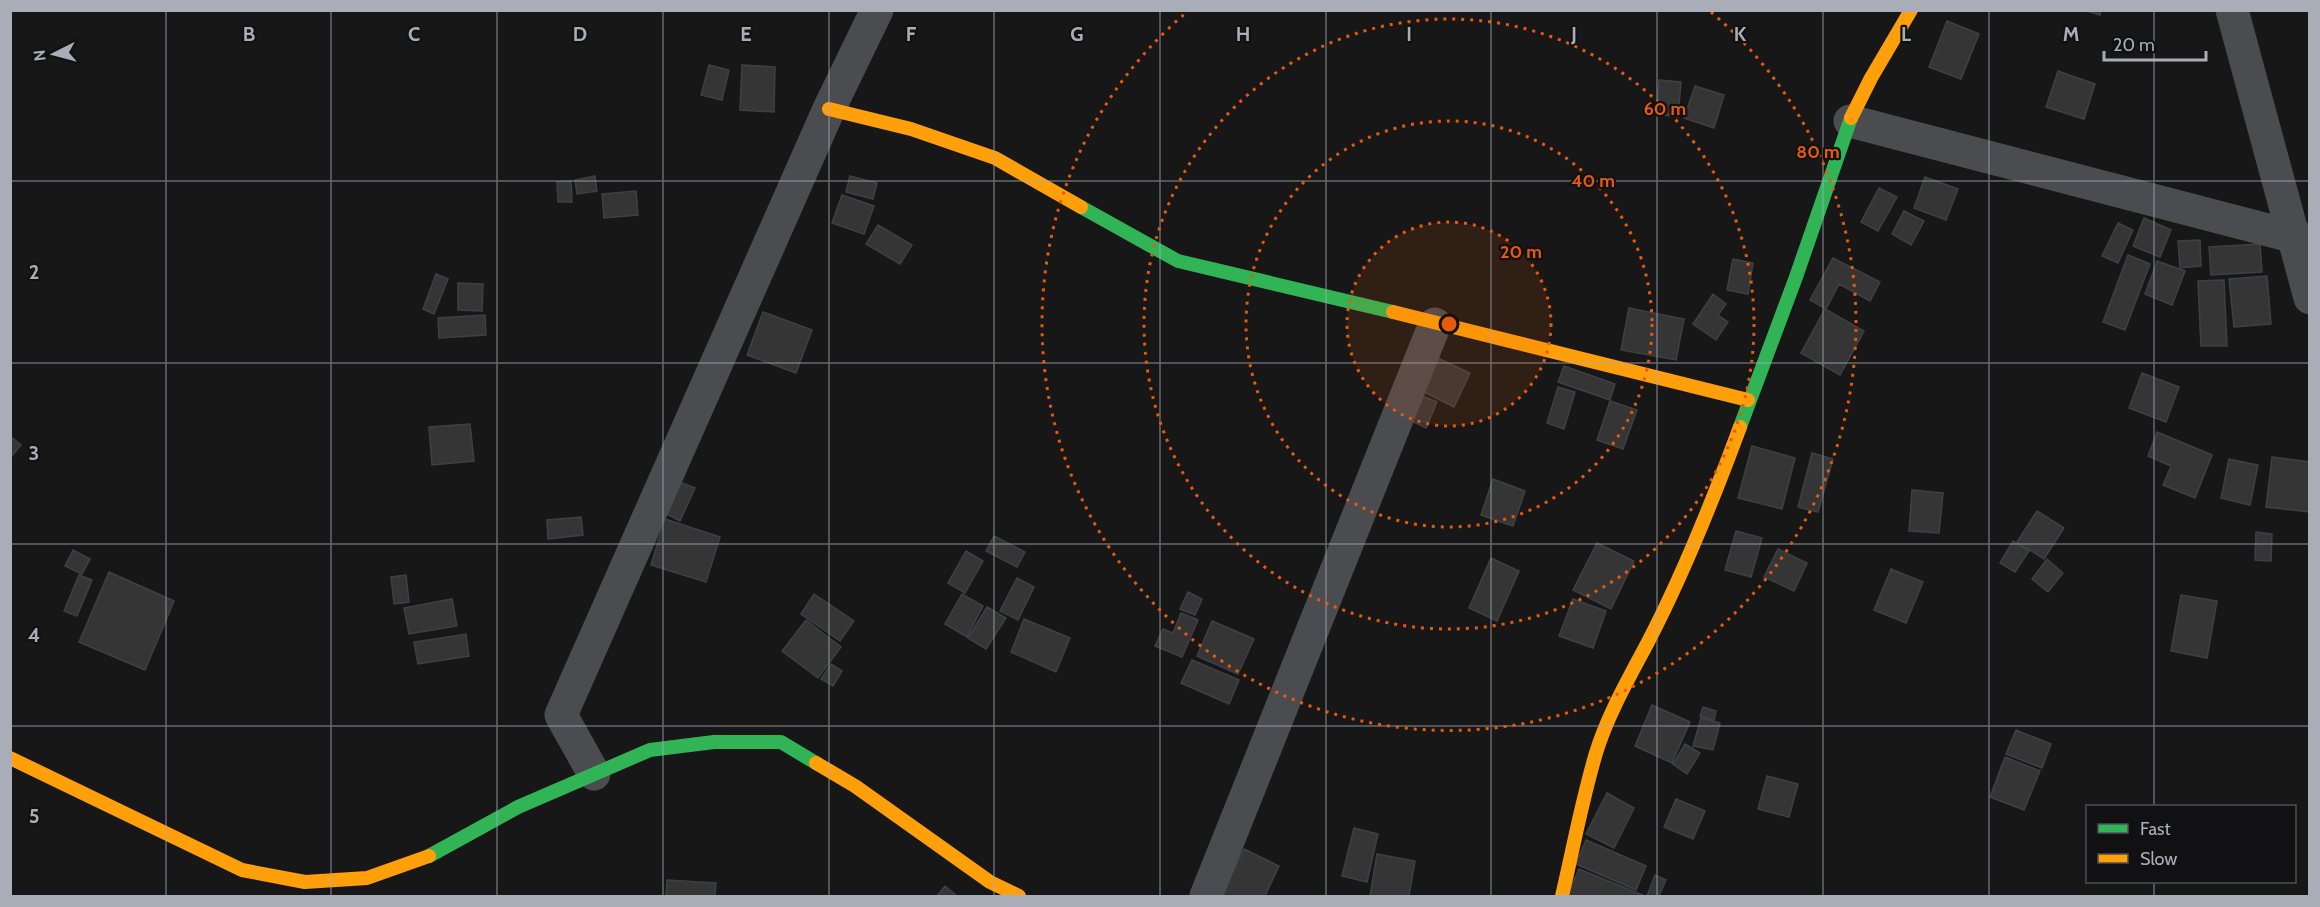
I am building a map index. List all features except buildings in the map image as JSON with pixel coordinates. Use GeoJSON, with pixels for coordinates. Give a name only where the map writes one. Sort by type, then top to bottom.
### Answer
{"type":"FeatureCollection","features":[{"type":"Feature","properties":{"kind":"street"},"geometry":{"type":"LineString","coordinates":[[594,774],[561,715],[829,109],[877,10]]}},
{"type":"Feature","properties":{"kind":"street"},"geometry":{"type":"LineString","coordinates":[[1562,897],[1596,753],[1632,670],[1648,642],[1681,571],[1720,478],[1796,277],[1850,121],[1871,78],[1911,10]]}},
{"type":"Feature","properties":{"kind":"street"},"geometry":{"type":"LineString","coordinates":[[2232,10],[2302,239],[2310,298]]}},
{"type":"Feature","properties":{"kind":"street"},"geometry":{"type":"LineString","coordinates":[[829,109],[911,129],[994,158],[1178,261],[1286,285],[1435,324],[1748,400]]}},
{"type":"Feature","properties":{"kind":"street"},"geometry":{"type":"LineString","coordinates":[[1850,121],[2302,239]]}},
{"type":"Feature","properties":{"kind":"street"},"geometry":{"type":"LineString","coordinates":[[1206,897],[1435,324]]}},
{"type":"Feature","properties":{"kind":"street"},"geometry":{"type":"LineString","coordinates":[[10,758],[242,870],[305,882],[367,878],[428,857],[518,807],[650,750],[714,742],[781,742],[855,786],[990,882],[1019,897]]}},
{"type":"Feature","properties":{"kind":"traffic: fast"},"geometry":{"type":"LineString","coordinates":[[1740,427],[1796,277],[1851,118]]}},
{"type":"Feature","properties":{"kind":"traffic: fast"},"geometry":{"type":"LineString","coordinates":[[1081,207],[1178,261],[1393,312]]}},
{"type":"Feature","properties":{"kind":"traffic: fast"},"geometry":{"type":"LineString","coordinates":[[429,856],[518,807],[650,750],[714,742],[781,742],[816,763]]}},
{"type":"Feature","properties":{"kind":"traffic: slow"},"geometry":{"type":"LineString","coordinates":[[1851,118],[1871,78],[1911,10]]}},
{"type":"Feature","properties":{"kind":"traffic: slow"},"geometry":{"type":"LineString","coordinates":[[829,109],[911,129],[995,158],[1081,207]]}},
{"type":"Feature","properties":{"kind":"traffic: slow"},"geometry":{"type":"LineString","coordinates":[[1393,312],[1748,400]]}},
{"type":"Feature","properties":{"kind":"traffic: slow"},"geometry":{"type":"LineString","coordinates":[[1562,896],[1586,789],[1606,725],[1686,563],[1740,427]]}},
{"type":"Feature","properties":{"kind":"traffic: slow"},"geometry":{"type":"LineString","coordinates":[[10,758],[242,870],[305,882],[367,878],[429,856]]}},
{"type":"Feature","properties":{"kind":"traffic: slow"},"geometry":{"type":"LineString","coordinates":[[816,763],[855,786],[990,882],[1019,896]]}}]}
